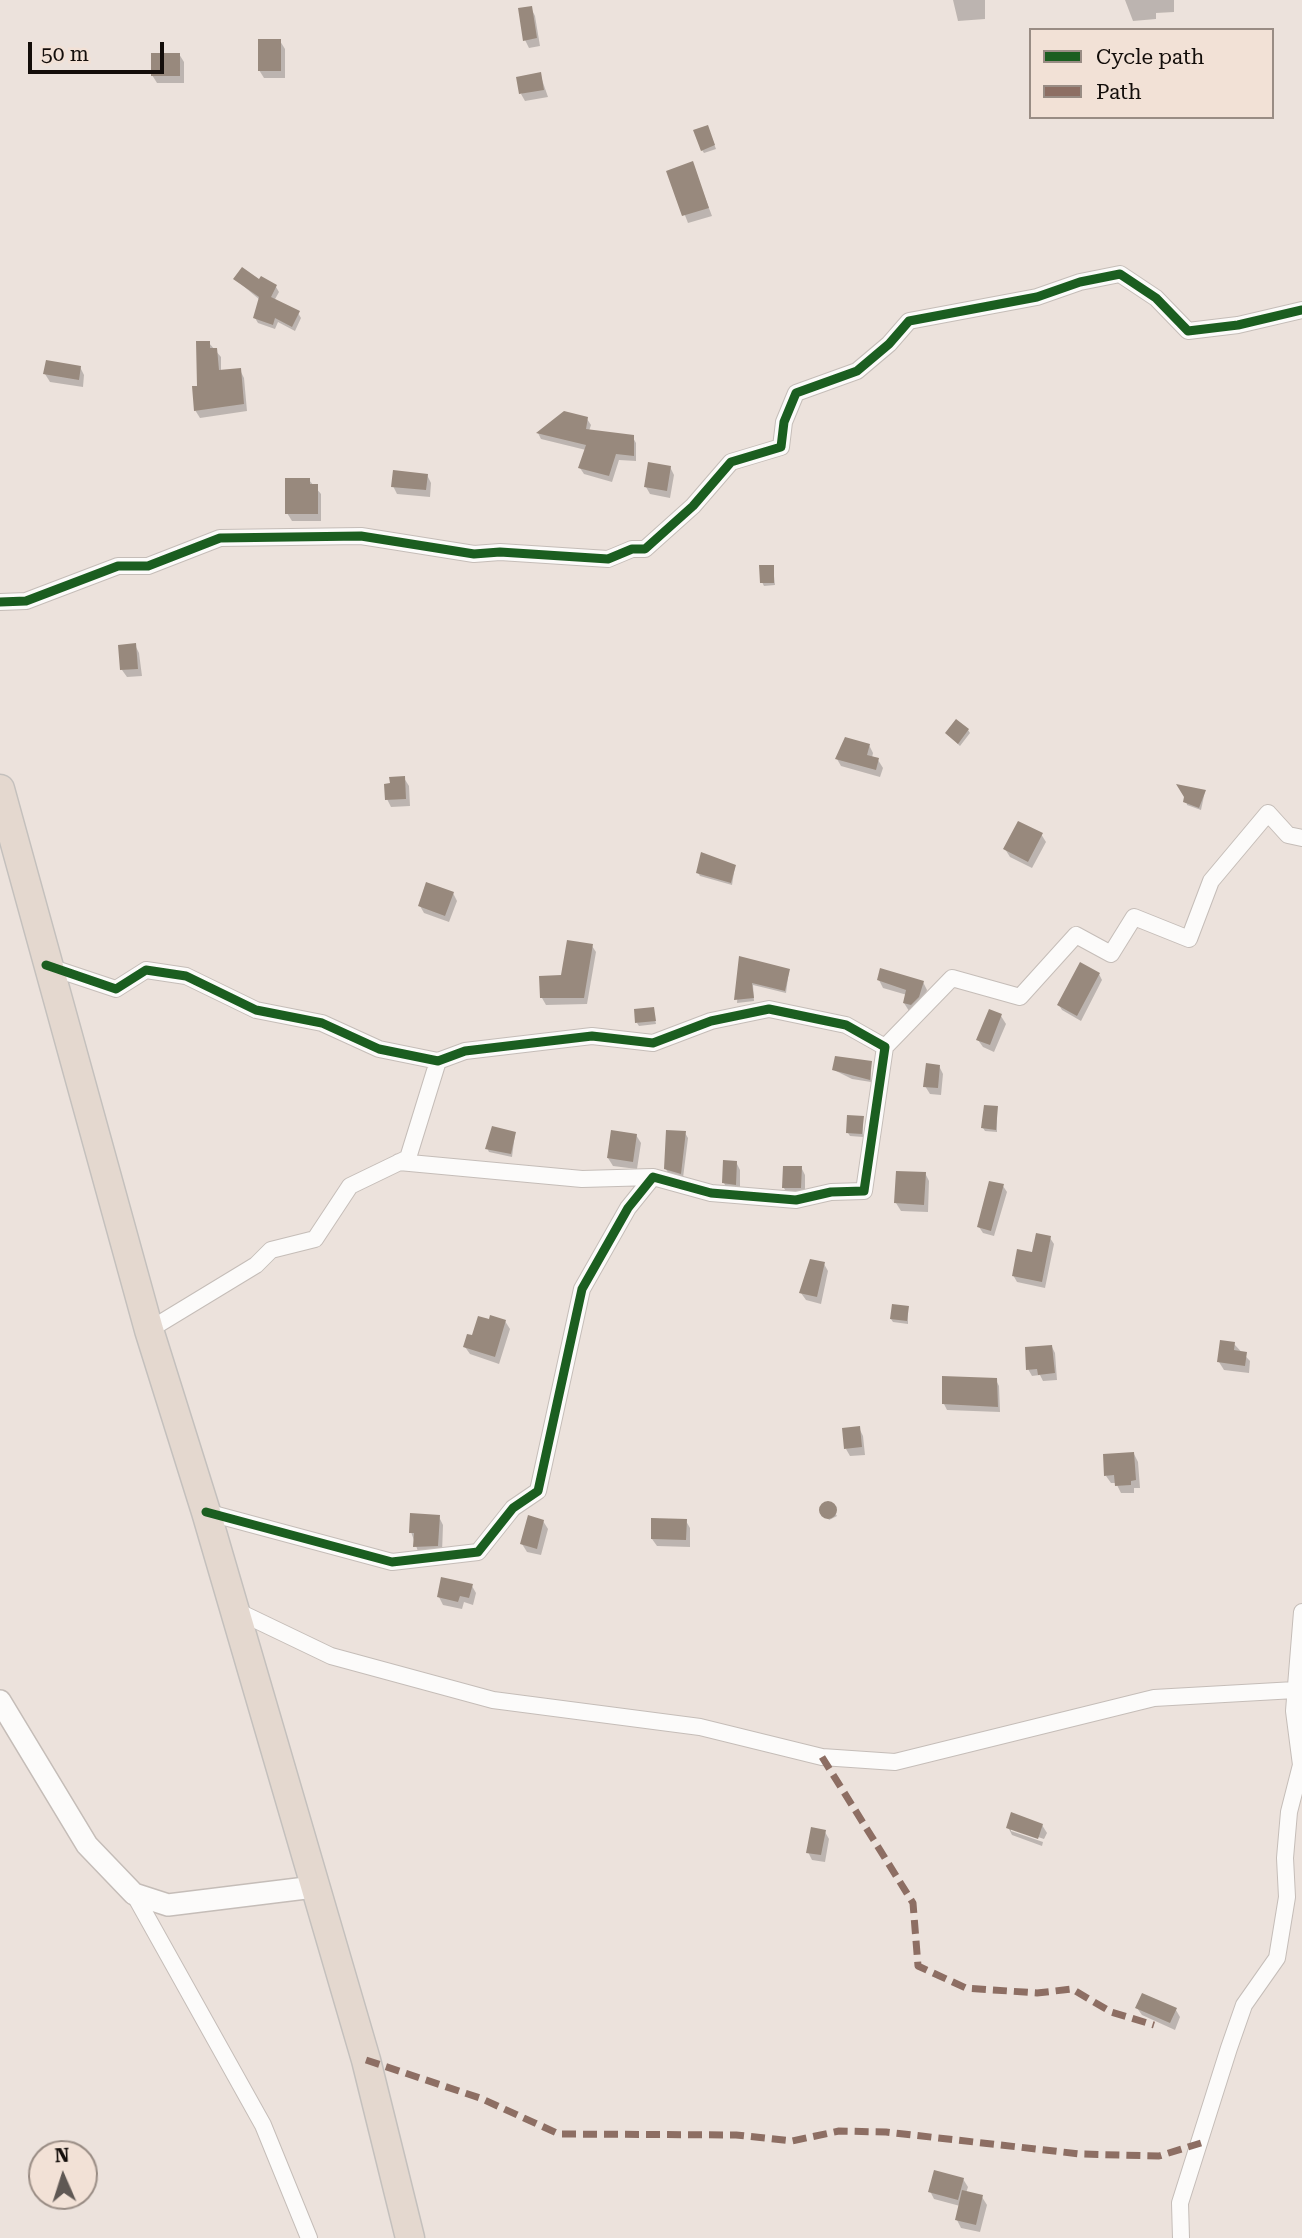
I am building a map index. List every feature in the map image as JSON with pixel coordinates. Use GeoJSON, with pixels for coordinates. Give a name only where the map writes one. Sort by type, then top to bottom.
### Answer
{"type":"FeatureCollection","features":[{"type":"Feature","properties":{"kind":"highway"},"geometry":{"type":"LineString","coordinates":[[0,789],[46,965],[149,1330],[206,1512],[366,2060],[410,2238]]}},
{"type":"Feature","properties":{"kind":"street"},"geometry":{"type":"LineString","coordinates":[[0,602],[26,601],[118,566],[148,566],[220,538],[361,536],[474,554],[500,552],[608,559],[632,550],[645,549],[693,506],[731,461],[781,447],[784,422],[796,393],[857,371],[889,344],[909,321],[1037,297],[1080,282],[1120,274],[1156,298],[1188,331],[1238,325],[1302,310]]}},
{"type":"Feature","properties":{"kind":"street"},"geometry":{"type":"LineString","coordinates":[[399,1162],[582,1179],[653,1177],[711,1193],[763,1198],[796,1200],[831,1192],[864,1191],[885,1047],[952,978],[1020,997],[1076,935],[1111,954],[1134,917],[1189,939],[1211,881],[1268,813],[1288,835],[1302,838]]}},
{"type":"Feature","properties":{"kind":"street"},"geometry":{"type":"LineString","coordinates":[[46,965],[116,989],[146,970],[186,976],[256,1010],[322,1023],[379,1049],[438,1061],[466,1051],[592,1036],[653,1043],[712,1021],[769,1009],[846,1025],[885,1047]]}},
{"type":"Feature","properties":{"kind":"street"},"geometry":{"type":"LineString","coordinates":[[149,1330],[256,1265],[271,1250],[315,1239],[350,1186],[408,1158],[438,1061]]}},
{"type":"Feature","properties":{"kind":"street"},"geometry":{"type":"LineString","coordinates":[[206,1512],[392,1562],[478,1552],[513,1508],[538,1491],[582,1289],[628,1208],[653,1177]]}},
{"type":"Feature","properties":{"kind":"street"},"geometry":{"type":"LineString","coordinates":[[233,1609],[331,1656],[493,1700],[700,1727],[822,1757],[895,1762],[1154,1698],[1295,1690]]}},
{"type":"Feature","properties":{"kind":"street"},"geometry":{"type":"LineString","coordinates":[[1181,2238],[1180,2203],[1240,2016],[1244,2005],[1277,1958],[1287,1897],[1284,1858],[1289,1812],[1301,1765],[1295,1690],[1302,1612]]}},
{"type":"Feature","properties":{"kind":"street"},"geometry":{"type":"LineString","coordinates":[[0,1700],[87,1845],[134,1894],[263,2125],[309,2238]]}},
{"type":"Feature","properties":{"kind":"street"},"geometry":{"type":"LineString","coordinates":[[134,1894],[167,1905],[314,1887]]}},
{"type":"Feature","properties":{"kind":"building"},"geometry":{"type":"Polygon","coordinates":[[[532,6],[537,38],[523,41],[518,8],[532,6]]]}},
{"type":"Feature","properties":{"kind":"building"},"geometry":{"type":"Polygon","coordinates":[[[258,39],[281,39],[281,71],[258,71],[258,39]]]}},
{"type":"Feature","properties":{"kind":"building"},"geometry":{"type":"Polygon","coordinates":[[[151,53],[180,53],[180,76],[151,76],[151,53]]]}},
{"type":"Feature","properties":{"kind":"building"},"geometry":{"type":"Polygon","coordinates":[[[541,72],[544,90],[519,94],[516,77],[541,72]]]}},
{"type":"Feature","properties":{"kind":"building"},"geometry":{"type":"Polygon","coordinates":[[[708,125],[715,145],[701,151],[693,130],[708,125]]]}},
{"type":"Feature","properties":{"kind":"building"},"geometry":{"type":"Polygon","coordinates":[[[693,161],[709,208],[682,216],[666,171],[693,161]]]}},
{"type":"Feature","properties":{"kind":"building"},"geometry":{"type":"Polygon","coordinates":[[[242,267],[259,279],[261,276],[277,285],[271,297],[300,311],[292,327],[275,318],[273,325],[253,318],[259,297],[233,279],[242,267]]]}},
{"type":"Feature","properties":{"kind":"building"},"geometry":{"type":"Polygon","coordinates":[[[196,341],[210,341],[210,348],[217,348],[219,370],[241,368],[244,404],[194,411],[192,386],[197,386],[196,341]]]}},
{"type":"Feature","properties":{"kind":"building"},"geometry":{"type":"Polygon","coordinates":[[[46,360],[81,366],[79,380],[43,374],[46,360]]]}},
{"type":"Feature","properties":{"kind":"building"},"geometry":{"type":"Polygon","coordinates":[[[564,411],[588,417],[586,429],[634,435],[634,456],[616,454],[609,476],[578,468],[586,445],[536,433],[564,411]]]}},
{"type":"Feature","properties":{"kind":"building"},"geometry":{"type":"Polygon","coordinates":[[[648,462],[671,466],[667,491],[644,487],[648,462]]]}},
{"type":"Feature","properties":{"kind":"building"},"geometry":{"type":"Polygon","coordinates":[[[393,470],[428,474],[426,490],[391,487],[393,470]]]}},
{"type":"Feature","properties":{"kind":"building"},"geometry":{"type":"Polygon","coordinates":[[[285,478],[310,478],[310,484],[318,484],[318,514],[285,514],[285,478]]]}},
{"type":"Feature","properties":{"kind":"building"},"geometry":{"type":"Polygon","coordinates":[[[759,565],[774,565],[774,583],[760,583],[759,565]]]}},
{"type":"Feature","properties":{"kind":"building"},"geometry":{"type":"Polygon","coordinates":[[[136,643],[138,669],[120,670],[118,645],[136,643]]]}},
{"type":"Feature","properties":{"kind":"building"},"geometry":{"type":"Polygon","coordinates":[[[956,719],[969,729],[958,744],[945,733],[956,719]]]}},
{"type":"Feature","properties":{"kind":"building"},"geometry":{"type":"Polygon","coordinates":[[[845,737],[870,744],[867,755],[879,758],[876,770],[835,759],[845,737]]]}},
{"type":"Feature","properties":{"kind":"building"},"geometry":{"type":"Polygon","coordinates":[[[405,776],[406,799],[385,800],[384,784],[390,783],[389,777],[405,776]]]}},
{"type":"Feature","properties":{"kind":"building"},"geometry":{"type":"Polygon","coordinates":[[[1176,784],[1206,790],[1199,808],[1183,802],[1184,797],[1176,784]]]}},
{"type":"Feature","properties":{"kind":"building"},"geometry":{"type":"Polygon","coordinates":[[[1018,821],[1043,833],[1028,862],[1003,849],[1018,821]]]}},
{"type":"Feature","properties":{"kind":"building"},"geometry":{"type":"Polygon","coordinates":[[[701,852],[736,865],[731,883],[696,873],[701,852]]]}},
{"type":"Feature","properties":{"kind":"building"},"geometry":{"type":"Polygon","coordinates":[[[426,882],[454,892],[445,916],[418,906],[426,882]]]}},
{"type":"Feature","properties":{"kind":"building"},"geometry":{"type":"Polygon","coordinates":[[[567,940],[593,944],[584,998],[540,998],[539,976],[561,975],[567,940]]]}},
{"type":"Feature","properties":{"kind":"building"},"geometry":{"type":"Polygon","coordinates":[[[739,956],[790,969],[785,991],[752,983],[754,998],[734,1000],[739,956]]]}},
{"type":"Feature","properties":{"kind":"building"},"geometry":{"type":"Polygon","coordinates":[[[1080,962],[1100,973],[1077,1016],[1057,1005],[1080,962]]]}},
{"type":"Feature","properties":{"kind":"building"},"geometry":{"type":"Polygon","coordinates":[[[880,968],[924,981],[919,997],[911,1005],[903,1003],[906,990],[877,980],[880,968]]]}},
{"type":"Feature","properties":{"kind":"building"},"geometry":{"type":"Polygon","coordinates":[[[654,1007],[656,1021],[635,1023],[634,1009],[654,1007]]]}},
{"type":"Feature","properties":{"kind":"building"},"geometry":{"type":"Polygon","coordinates":[[[989,1009],[1002,1014],[990,1045],[976,1040],[989,1009]]]}},
{"type":"Feature","properties":{"kind":"building"},"geometry":{"type":"Polygon","coordinates":[[[835,1056],[872,1061],[870,1080],[832,1070],[835,1056]]]}},
{"type":"Feature","properties":{"kind":"building"},"geometry":{"type":"Polygon","coordinates":[[[926,1063],[940,1065],[938,1088],[923,1087],[926,1063]]]}},
{"type":"Feature","properties":{"kind":"building"},"geometry":{"type":"Polygon","coordinates":[[[984,1105],[998,1106],[996,1130],[981,1128],[984,1105]]]}},
{"type":"Feature","properties":{"kind":"building"},"geometry":{"type":"Polygon","coordinates":[[[847,1115],[864,1116],[862,1134],[846,1133],[847,1115]]]}},
{"type":"Feature","properties":{"kind":"building"},"geometry":{"type":"Polygon","coordinates":[[[492,1126],[516,1132],[511,1154],[485,1149],[492,1126]]]}},
{"type":"Feature","properties":{"kind":"building"},"geometry":{"type":"Polygon","coordinates":[[[611,1130],[637,1134],[633,1162],[607,1158],[611,1130]]]}},
{"type":"Feature","properties":{"kind":"building"},"geometry":{"type":"Polygon","coordinates":[[[666,1130],[686,1131],[681,1174],[664,1169],[666,1130]]]}},
{"type":"Feature","properties":{"kind":"building"},"geometry":{"type":"Polygon","coordinates":[[[723,1160],[737,1161],[736,1185],[722,1183],[723,1160]]]}},
{"type":"Feature","properties":{"kind":"building"},"geometry":{"type":"Polygon","coordinates":[[[783,1166],[802,1166],[801,1188],[782,1188],[783,1166]]]}},
{"type":"Feature","properties":{"kind":"building"},"geometry":{"type":"Polygon","coordinates":[[[896,1171],[926,1172],[924,1205],[894,1203],[896,1171]]]}},
{"type":"Feature","properties":{"kind":"building"},"geometry":{"type":"Polygon","coordinates":[[[989,1181],[1004,1184],[991,1231],[977,1227],[989,1181]]]}},
{"type":"Feature","properties":{"kind":"building"},"geometry":{"type":"Polygon","coordinates":[[[1036,1233],[1051,1236],[1042,1282],[1012,1276],[1017,1249],[1032,1252],[1036,1233]]]}},
{"type":"Feature","properties":{"kind":"building"},"geometry":{"type":"Polygon","coordinates":[[[810,1259],[825,1262],[817,1297],[799,1293],[810,1259]]]}},
{"type":"Feature","properties":{"kind":"building"},"geometry":{"type":"Polygon","coordinates":[[[892,1304],[909,1306],[907,1321],[890,1319],[892,1304]]]}},
{"type":"Feature","properties":{"kind":"building"},"geometry":{"type":"Polygon","coordinates":[[[490,1315],[506,1320],[495,1357],[463,1347],[467,1334],[472,1335],[478,1316],[489,1319],[490,1315]]]}},
{"type":"Feature","properties":{"kind":"building"},"geometry":{"type":"Polygon","coordinates":[[[1220,1340],[1235,1342],[1234,1350],[1247,1352],[1245,1366],[1217,1362],[1220,1340]]]}},
{"type":"Feature","properties":{"kind":"building"},"geometry":{"type":"Polygon","coordinates":[[[1052,1345],[1055,1373],[1038,1375],[1037,1369],[1026,1370],[1025,1347],[1052,1345]]]}},
{"type":"Feature","properties":{"kind":"building"},"geometry":{"type":"Polygon","coordinates":[[[942,1376],[997,1378],[998,1407],[942,1404],[942,1376]]]}},
{"type":"Feature","properties":{"kind":"building"},"geometry":{"type":"Polygon","coordinates":[[[860,1426],[862,1447],[844,1449],[842,1428],[860,1426]]]}},
{"type":"Feature","properties":{"kind":"building"},"geometry":{"type":"Polygon","coordinates":[[[1134,1452],[1136,1480],[1131,1481],[1131,1485],[1115,1486],[1114,1475],[1104,1476],[1103,1454],[1134,1452]]]}},
{"type":"Feature","properties":{"kind":"building"},"geometry":{"type":"Polygon","coordinates":[[[828,1501],[834,1504],[837,1510],[834,1516],[828,1519],[822,1516],[819,1510],[822,1504],[828,1501]]]}},
{"type":"Feature","properties":{"kind":"building"},"geometry":{"type":"Polygon","coordinates":[[[410,1513],[440,1515],[438,1546],[413,1547],[414,1533],[409,1533],[410,1513]]]}},
{"type":"Feature","properties":{"kind":"building"},"geometry":{"type":"Polygon","coordinates":[[[528,1515],[544,1520],[537,1549],[520,1544],[528,1515]]]}},
{"type":"Feature","properties":{"kind":"building"},"geometry":{"type":"Polygon","coordinates":[[[651,1518],[687,1519],[686,1540],[651,1539],[651,1518]]]}},
{"type":"Feature","properties":{"kind":"building"},"geometry":{"type":"Polygon","coordinates":[[[441,1577],[473,1584],[469,1598],[460,1596],[458,1602],[437,1597],[441,1577]]]}},
{"type":"Feature","properties":{"kind":"building"},"geometry":{"type":"Polygon","coordinates":[[[1011,1812],[1043,1824],[1038,1839],[1006,1828],[1011,1812]]]}},
{"type":"Feature","properties":{"kind":"building"},"geometry":{"type":"Polygon","coordinates":[[[811,1827],[826,1830],[821,1855],[806,1853],[811,1827]]]}},
{"type":"Feature","properties":{"kind":"building"},"geometry":{"type":"Polygon","coordinates":[[[1142,1993],[1177,2008],[1170,2023],[1135,2008],[1142,1993]]]}},
{"type":"Feature","properties":{"kind":"building"},"geometry":{"type":"Polygon","coordinates":[[[934,2170],[964,2178],[958,2200],[928,2192],[934,2170]]]}},
{"type":"Feature","properties":{"kind":"building"},"geometry":{"type":"Polygon","coordinates":[[[962,2190],[983,2195],[976,2225],[955,2220],[962,2190]]]}},
{"type":"Feature","properties":{"kind":"marked path"},"geometry":{"type":"LineString","coordinates":[[822,1757],[913,1903],[918,1966],[966,1988],[1037,1993],[1072,1989],[1111,2012],[1154,2025]]}},
{"type":"Feature","properties":{"kind":"marked path"},"geometry":{"type":"LineString","coordinates":[[366,2060],[480,2098],[559,2134],[736,2135],[792,2141],[839,2131],[886,2132],[1080,2154],[1159,2156],[1201,2143]]}},
{"type":"Feature","properties":{"kind":"cycle path"},"geometry":{"type":"LineString","coordinates":[[0,602],[26,601],[118,566],[148,566],[220,538],[361,536],[474,554],[500,552],[608,559],[632,549],[645,549],[693,506],[731,462],[781,447],[784,422],[796,393],[857,371],[889,344],[909,321],[1037,297],[1080,282],[1120,274],[1156,298],[1188,331],[1238,325],[1302,310]]}},
{"type":"Feature","properties":{"kind":"cycle path"},"geometry":{"type":"LineString","coordinates":[[46,965],[116,989],[146,970],[186,976],[256,1010],[322,1023],[379,1049],[438,1061],[465,1051],[592,1036],[653,1043],[711,1021],[769,1009],[846,1025],[885,1047],[864,1191],[831,1192],[796,1200],[711,1193],[653,1177],[628,1208],[582,1289],[538,1491],[513,1508],[478,1552],[392,1562],[206,1512]]}}]}
